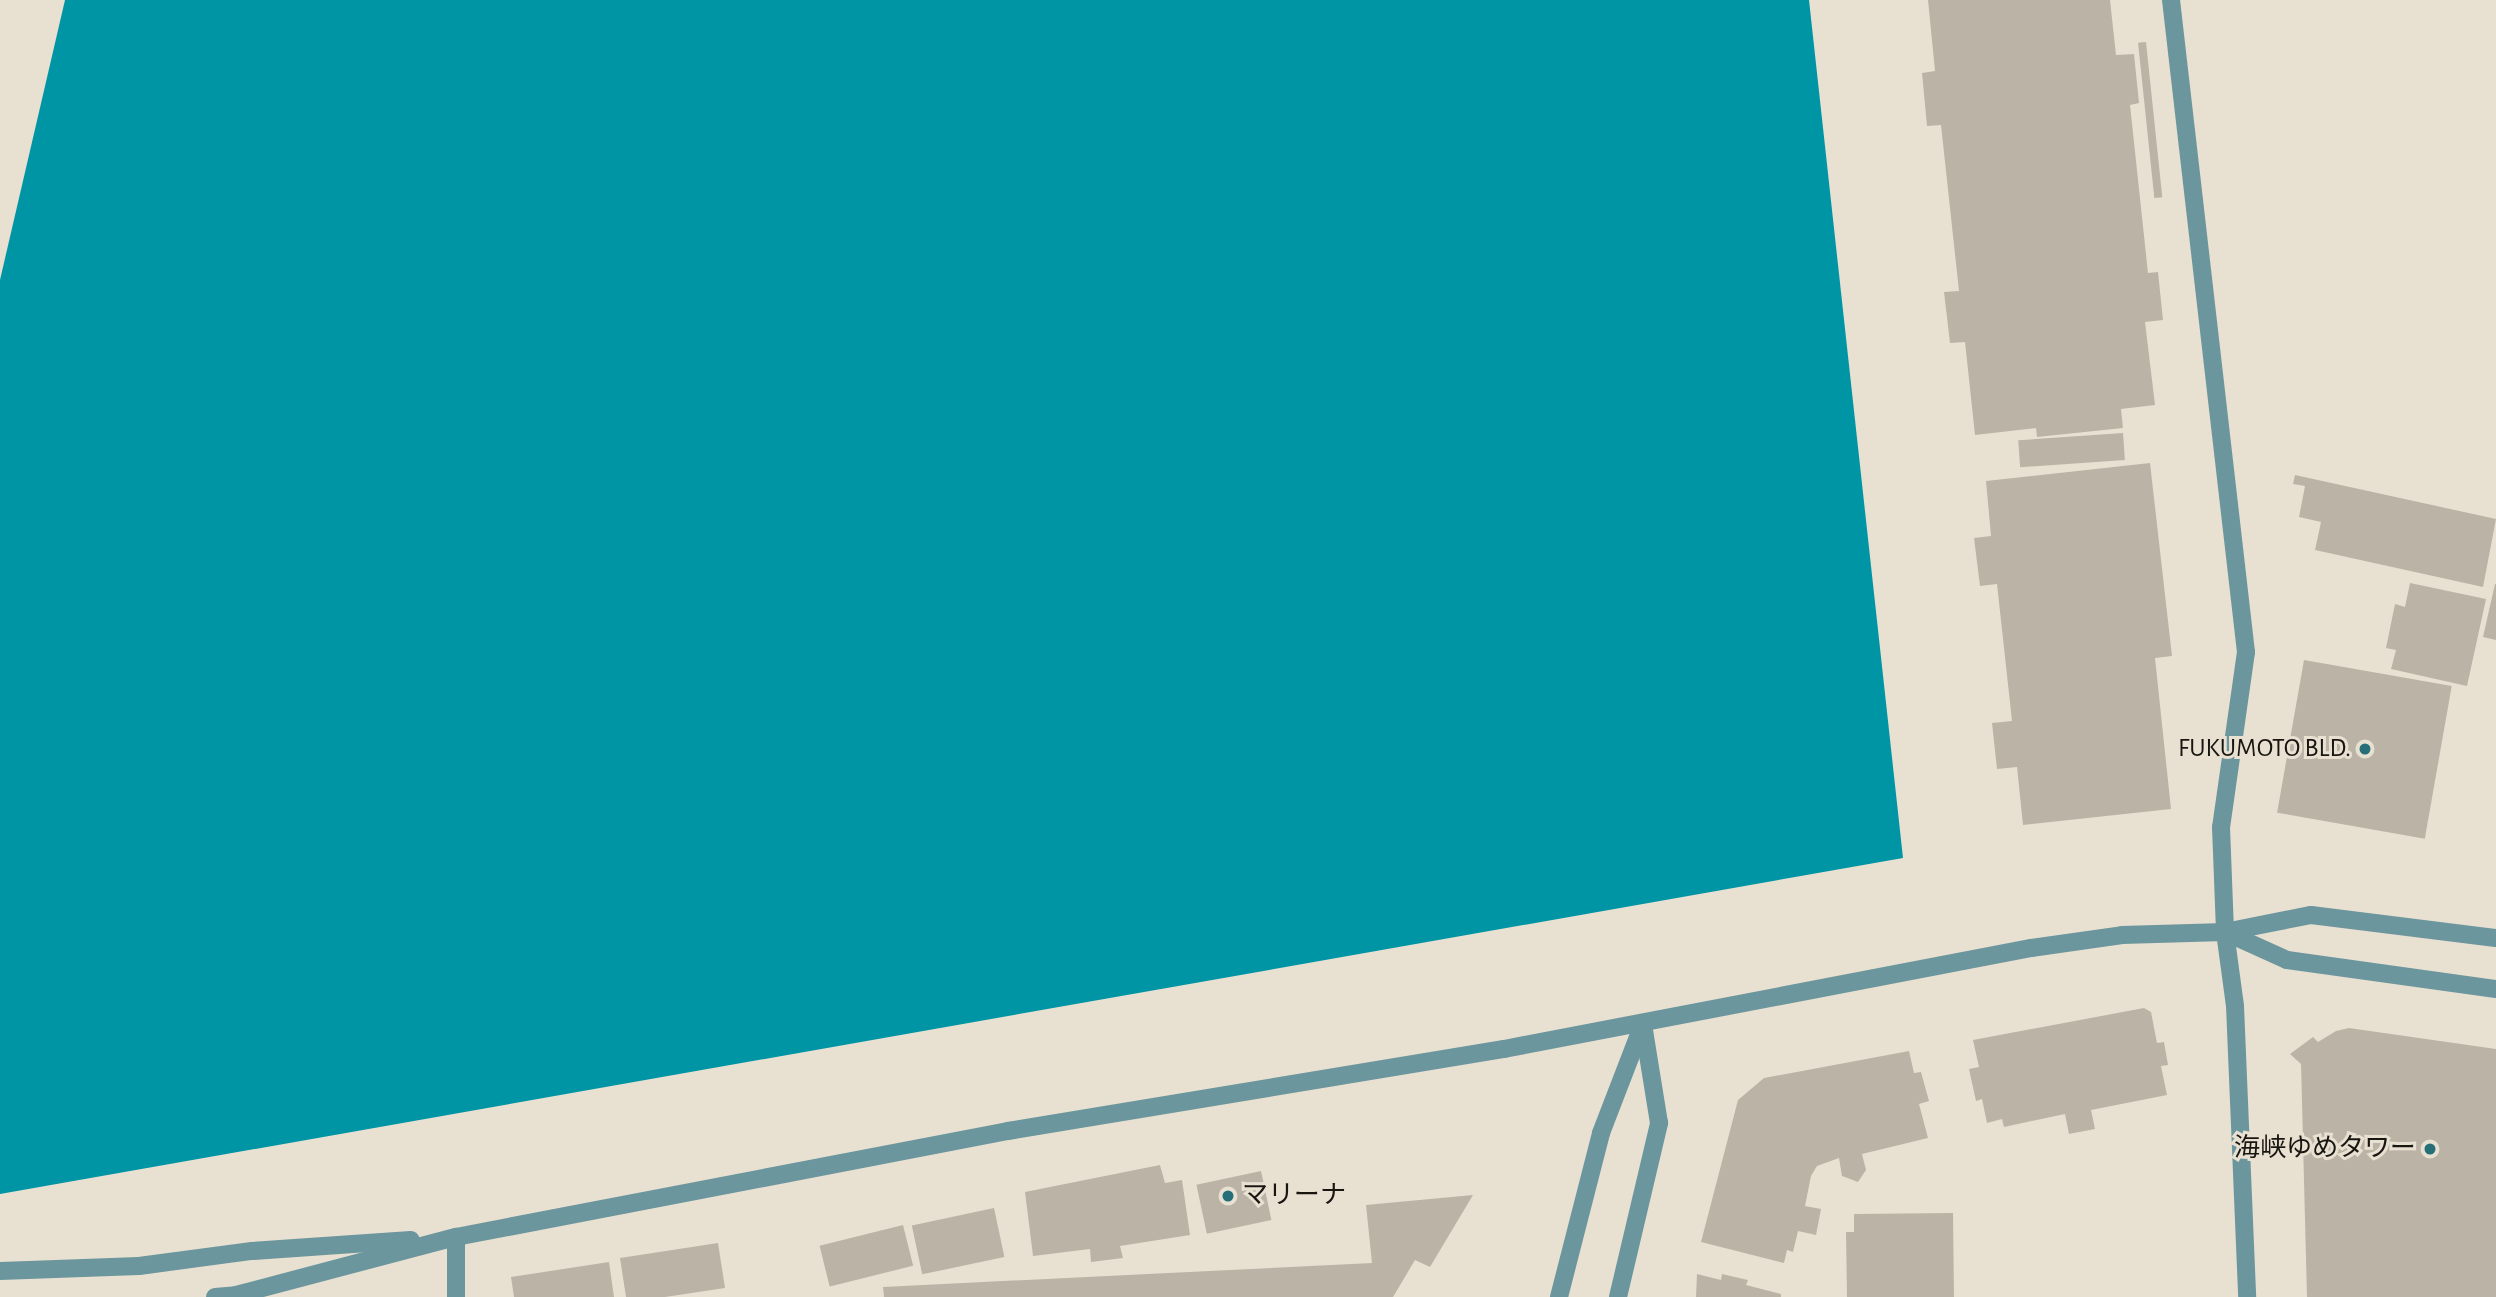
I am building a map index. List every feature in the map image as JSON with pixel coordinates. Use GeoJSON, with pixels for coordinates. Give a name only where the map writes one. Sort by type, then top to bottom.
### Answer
{"type":"FeatureCollection","features":[{"type":"Feature","properties":{"kind":"street"},"geometry":{"type":"LineString","coordinates":[[2171,0],[2246,652],[2221,827],[2225,932],[2235,1006],[2247,1297]]}},
{"type":"Feature","properties":{"kind":"street"},"geometry":{"type":"LineString","coordinates":[[215,1297],[236,1295],[456,1237],[1009,1131],[1643,1024],[2031,948],[2122,935],[2225,932],[2311,915],[2496,937]]}},
{"type":"Feature","properties":{"kind":"street"},"geometry":{"type":"LineString","coordinates":[[2225,932],[2287,960],[2496,989]]}},
{"type":"Feature","properties":{"kind":"street"},"geometry":{"type":"LineString","coordinates":[[1559,1297],[1601,1133],[1643,1024]]}},
{"type":"Feature","properties":{"kind":"street"},"geometry":{"type":"LineString","coordinates":[[1618,1297],[1659,1123],[1643,1024]]}},
{"type":"Feature","properties":{"kind":"street"},"geometry":{"type":"LineString","coordinates":[[0,1271],[139,1266],[252,1251],[456,1237]]}},
{"type":"Feature","properties":{"kind":"street"},"geometry":{"type":"LineString","coordinates":[[456,1237],[456,1297]]}},
{"type":"Feature","properties":{"kind":"water"},"geometry":{"type":"Polygon","coordinates":[[[65,0],[1809,0],[1903,858],[0,1194],[0,280],[65,0]]]}},
{"type":"Feature","properties":{"kind":"building"},"geometry":{"type":"Polygon","coordinates":[[[1928,0],[2110,0],[2116,55],[2134,54],[2139,103],[2130,105],[2148,273],[2158,272],[2163,320],[2145,322],[2155,405],[2121,409],[2123,428],[2037,437],[2036,428],[1975,435],[1965,342],[1950,343],[1944,292],[1959,291],[1941,125],[1927,126],[1922,73],[1935,71],[1928,0]]]}},
{"type":"Feature","properties":{"kind":"building"},"geometry":{"type":"Polygon","coordinates":[[[2146,42],[2162,197],[2154,198],[2138,43],[2146,42]]]}},
{"type":"Feature","properties":{"kind":"building"},"geometry":{"type":"Polygon","coordinates":[[[2123,433],[2125,460],[2020,467],[2018,440],[2123,433]]]}},
{"type":"Feature","properties":{"kind":"building"},"geometry":{"type":"Polygon","coordinates":[[[2150,463],[2172,656],[2155,658],[2171,809],[2023,825],[2017,767],[1997,769],[1992,723],[2012,721],[1997,584],[1980,586],[1974,538],[1991,536],[1986,481],[2150,463]]]}},
{"type":"Feature","properties":{"kind":"building"},"geometry":{"type":"Polygon","coordinates":[[[2295,475],[2496,519],[2483,587],[2315,550],[2321,522],[2299,517],[2305,486],[2293,484],[2295,475]]]}},
{"type":"Feature","properties":{"kind":"building"},"geometry":{"type":"Polygon","coordinates":[[[2410,583],[2486,599],[2467,686],[2391,669],[2396,650],[2386,648],[2395,604],[2405,607],[2410,583]]]}},
{"type":"Feature","properties":{"kind":"building"},"geometry":{"type":"Polygon","coordinates":[[[2496,584],[2496,640],[2483,637],[2496,584]]]}},
{"type":"Feature","properties":{"kind":"building","name":"FUKUMOTO BLD."},"geometry":{"type":"Polygon","coordinates":[[[2304,660],[2452,686],[2425,839],[2277,813],[2304,660]]]}},
{"type":"Feature","properties":{"kind":"building"},"geometry":{"type":"Polygon","coordinates":[[[2144,1008],[2151,1012],[2157,1043],[2164,1042],[2168,1065],[2161,1066],[2167,1095],[2091,1110],[2095,1129],[2069,1134],[2065,1114],[2004,1127],[2002,1119],[1987,1123],[1982,1099],[1976,1101],[1969,1069],[1979,1067],[1973,1040],[2144,1008]]]}},
{"type":"Feature","properties":{"kind":"building"},"geometry":{"type":"Polygon","coordinates":[[[2349,1028],[2496,1049],[2496,1297],[2307,1297],[2301,1064],[2290,1054],[2313,1037],[2318,1042],[2336,1031],[2349,1028]]]}},
{"type":"Feature","properties":{"kind":"building"},"geometry":{"type":"Polygon","coordinates":[[[1909,1051],[1914,1073],[1921,1072],[1929,1101],[1919,1104],[1928,1138],[1862,1154],[1866,1170],[1858,1182],[1842,1176],[1839,1158],[1817,1166],[1811,1176],[1805,1206],[1821,1209],[1816,1235],[1798,1231],[1793,1252],[1787,1250],[1784,1263],[1701,1242],[1738,1100],[1764,1078],[1909,1051]]]}},
{"type":"Feature","properties":{"kind":"building"},"geometry":{"type":"Polygon","coordinates":[[[1160,1165],[1165,1183],[1182,1180],[1190,1235],[1120,1246],[1123,1258],[1091,1262],[1090,1249],[1033,1256],[1025,1192],[1160,1165]]]}},
{"type":"Feature","properties":{"kind":"building"},"geometry":{"type":"Polygon","coordinates":[[[1261,1171],[1271,1220],[1207,1234],[1196,1185],[1261,1171]]]}},
{"type":"Feature","properties":{"kind":"building"},"geometry":{"type":"Polygon","coordinates":[[[1473,1195],[1430,1267],[1415,1260],[1393,1297],[884,1297],[883,1287],[1372,1263],[1366,1205],[1473,1195]]]}},
{"type":"Feature","properties":{"kind":"building"},"geometry":{"type":"Polygon","coordinates":[[[994,1208],[1004,1257],[922,1274],[912,1225],[994,1208]]]}},
{"type":"Feature","properties":{"kind":"building"},"geometry":{"type":"Polygon","coordinates":[[[1953,1213],[1954,1297],[1847,1297],[1846,1232],[1854,1232],[1854,1214],[1953,1213]]]}},
{"type":"Feature","properties":{"kind":"building"},"geometry":{"type":"Polygon","coordinates":[[[903,1225],[913,1266],[830,1287],[820,1246],[903,1225]]]}},
{"type":"Feature","properties":{"kind":"building"},"geometry":{"type":"Polygon","coordinates":[[[718,1243],[725,1288],[665,1297],[626,1297],[620,1258],[718,1243]]]}},
{"type":"Feature","properties":{"kind":"building"},"geometry":{"type":"Polygon","coordinates":[[[609,1262],[614,1297],[514,1297],[511,1277],[609,1262]]]}},
{"type":"Feature","properties":{"kind":"building"},"geometry":{"type":"Polygon","coordinates":[[[1697,1274],[1721,1280],[1722,1274],[1748,1280],[1746,1285],[1781,1294],[1781,1297],[1696,1297],[1697,1274]]]}},
{"type":"Feature","properties":{"kind":"place","name":"FUKUMOTO BLD."},"geometry":{"type":"Point","coordinates":[2365,749]}},
{"type":"Feature","properties":{"kind":"place","name":"海峡ゆめタワー"},"geometry":{"type":"Point","coordinates":[2430,1149]}},
{"type":"Feature","properties":{"kind":"place","name":"マリーナ"},"geometry":{"type":"Point","coordinates":[1228,1196]}}]}
